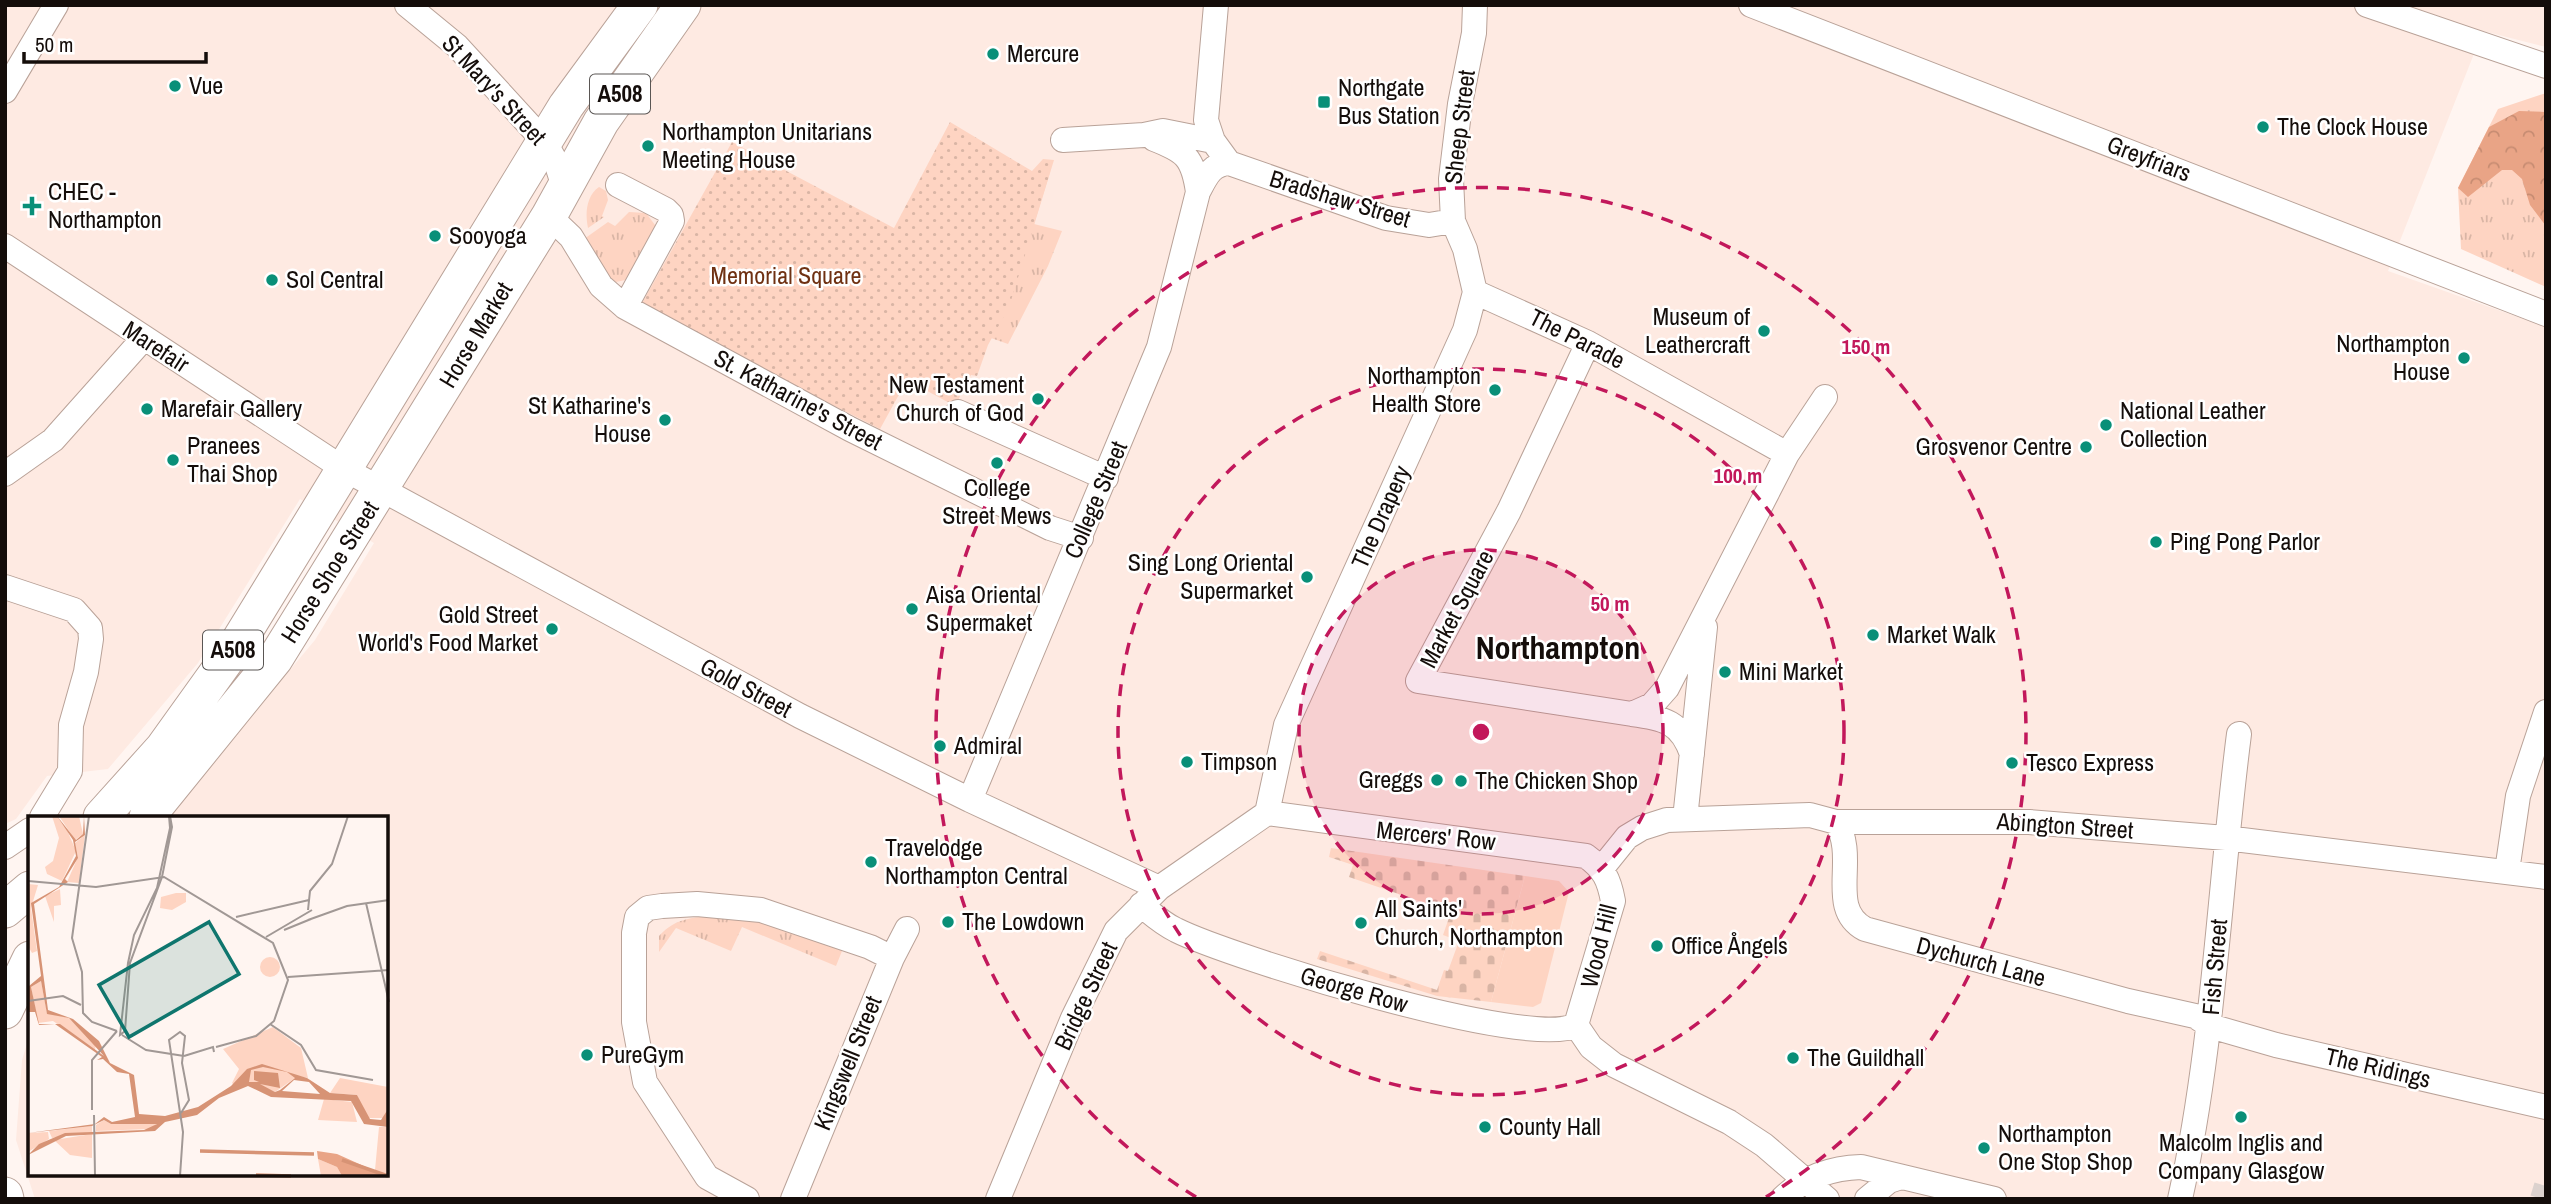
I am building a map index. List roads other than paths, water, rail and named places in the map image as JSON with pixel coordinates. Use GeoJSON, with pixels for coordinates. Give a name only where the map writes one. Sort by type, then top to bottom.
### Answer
{"type":"FeatureCollection","features":[{"type":"Feature","properties":{"kind":"highway","name":"Horse Market"},"geometry":{"type":"LineString","coordinates":[[344,469],[544,141],[583,81],[640,5]]}},
{"type":"Feature","properties":{"kind":"highway","name":"Horse Market"},"geometry":{"type":"LineString","coordinates":[[382,489],[557,201],[601,122],[683,5]]}},
{"type":"Feature","properties":{"kind":"highway"},"geometry":{"type":"LineString","coordinates":[[544,141],[628,82]]}},
{"type":"Feature","properties":{"kind":"highway"},"geometry":{"type":"LineString","coordinates":[[447,302],[467,293],[521,224],[557,201]]}},
{"type":"Feature","properties":{"kind":"highway","name":"Horse Shoe Street"},"geometry":{"type":"LineString","coordinates":[[102,816],[163,748],[233,649],[344,469]]}},
{"type":"Feature","properties":{"kind":"highway","name":"Horse Shoe Street"},"geometry":{"type":"LineString","coordinates":[[148,816],[275,659],[382,489]]}},
{"type":"Feature","properties":{"kind":"highway"},"geometry":{"type":"LineString","coordinates":[[5,911],[28,891]]}},
{"type":"Feature","properties":{"kind":"highway"},"geometry":{"type":"LineString","coordinates":[[5,1011],[28,963]]}},
{"type":"Feature","properties":{"kind":"street"},"geometry":{"type":"LineString","coordinates":[[7,83],[56,5]]}},
{"type":"Feature","properties":{"kind":"street","name":"St Mary's Street"},"geometry":{"type":"LineString","coordinates":[[407,5],[457,46],[544,141],[556,162],[557,201]]}},
{"type":"Feature","properties":{"kind":"street"},"geometry":{"type":"LineString","coordinates":[[1216,5],[1206,120],[1213,141],[1229,163]]}},
{"type":"Feature","properties":{"kind":"street","name":"Sheep Street"},"geometry":{"type":"LineString","coordinates":[[1453,221],[1451,206],[1454,142],[1474,33],[1475,5]]}},
{"type":"Feature","properties":{"kind":"street","name":"Sheep Street"},"geometry":{"type":"LineString","coordinates":[[1474,33],[1484,5]]}},
{"type":"Feature","properties":{"kind":"street","name":"Greyfriars"},"geometry":{"type":"LineString","coordinates":[[1751,5],[2546,314]]}},
{"type":"Feature","properties":{"kind":"street"},"geometry":{"type":"LineString","coordinates":[[2367,5],[2546,66]]}},
{"type":"Feature","properties":{"kind":"street"},"geometry":{"type":"LineString","coordinates":[[2411,5],[2426,26]]}},
{"type":"Feature","properties":{"kind":"street"},"geometry":{"type":"LineString","coordinates":[[1063,140],[1143,135],[1163,131],[1213,141]]}},
{"type":"Feature","properties":{"kind":"street"},"geometry":{"type":"LineString","coordinates":[[1143,135],[1181,150],[1195,174],[1198,192]]}},
{"type":"Feature","properties":{"kind":"street","name":"Bradshaw Street"},"geometry":{"type":"LineString","coordinates":[[1229,163],[1386,218],[1429,225],[1453,221]]}},
{"type":"Feature","properties":{"kind":"street","name":"College Street"},"geometry":{"type":"LineString","coordinates":[[970,800],[1106,478],[1158,347],[1198,192],[1207,174],[1219,164],[1229,163]]}},
{"type":"Feature","properties":{"kind":"street"},"geometry":{"type":"LineString","coordinates":[[618,185],[666,209],[672,221],[625,306]]}},
{"type":"Feature","properties":{"kind":"street","name":"St. Katharine's Street"},"geometry":{"type":"LineString","coordinates":[[557,201],[571,237],[601,286],[625,306],[850,429],[1050,528],[1081,538]]}},
{"type":"Feature","properties":{"kind":"street"},"geometry":{"type":"LineString","coordinates":[[1453,221],[1465,249],[1475,292]]}},
{"type":"Feature","properties":{"kind":"street","name":"Marefair"},"geometry":{"type":"LineString","coordinates":[[5,246],[344,469]]}},
{"type":"Feature","properties":{"kind":"street","name":"The Parade"},"geometry":{"type":"LineString","coordinates":[[1475,292],[1588,343],[1787,454]]}},
{"type":"Feature","properties":{"kind":"street","name":"The Drapery"},"geometry":{"type":"LineString","coordinates":[[1267,813],[1286,724],[1459,342],[1475,292]]}},
{"type":"Feature","properties":{"kind":"street"},"geometry":{"type":"LineString","coordinates":[[5,474],[53,440],[143,339]]}},
{"type":"Feature","properties":{"kind":"street","name":"Market Square"},"geometry":{"type":"LineString","coordinates":[[1588,343],[1509,511],[1418,681],[1674,723],[1687,740],[1692,755]]}},
{"type":"Feature","properties":{"kind":"street"},"geometry":{"type":"LineString","coordinates":[[1632,714],[1652,705],[1667,688],[1787,454],[1825,397]]}},
{"type":"Feature","properties":{"kind":"street"},"geometry":{"type":"LineString","coordinates":[[958,412],[1106,478]]}},
{"type":"Feature","properties":{"kind":"street","name":"Gold Street"},"geometry":{"type":"LineString","coordinates":[[344,469],[800,716],[970,800],[1159,888]]}},
{"type":"Feature","properties":{"kind":"street"},"geometry":{"type":"LineString","coordinates":[[5,587],[74,610],[90,628],[86,672],[71,725],[70,771],[43,816]]}},
{"type":"Feature","properties":{"kind":"street"},"geometry":{"type":"LineString","coordinates":[[1685,819],[1707,613]]}},
{"type":"Feature","properties":{"kind":"street"},"geometry":{"type":"LineString","coordinates":[[2507,871],[2518,796],[2546,712]]}},
{"type":"Feature","properties":{"kind":"street","name":"Fish Street"},"geometry":{"type":"LineString","coordinates":[[2180,1199],[2192,1144],[2210,1026],[2226,838],[2239,734]]}},
{"type":"Feature","properties":{"kind":"street","name":"Mercers' Row"},"geometry":{"type":"LineString","coordinates":[[1267,813],[1352,827],[1546,848],[1586,856],[1602,868]]}},
{"type":"Feature","properties":{"kind":"street","name":"Bridge Street"},"geometry":{"type":"LineString","coordinates":[[998,1199],[1103,954],[1116,931],[1159,888],[1267,813]]}},
{"type":"Feature","properties":{"kind":"street","name":"Abington Street"},"geometry":{"type":"LineString","coordinates":[[1602,868],[1628,837],[1642,828],[1667,820],[1811,815],[1836,822],[2029,822],[2226,838],[2546,877]]}},
{"type":"Feature","properties":{"kind":"street","name":"Dychurch Lane"},"geometry":{"type":"LineString","coordinates":[[1836,822],[1847,845],[1844,898],[1852,922],[1865,929],[1953,955],[2195,1016],[2210,1026]]}},
{"type":"Feature","properties":{"kind":"street"},"geometry":{"type":"LineString","coordinates":[[7,847],[28,831]]}},
{"type":"Feature","properties":{"kind":"street","name":"Wood Hill"},"geometry":{"type":"LineString","coordinates":[[1578,1025],[1613,901],[1610,881],[1602,868]]}},
{"type":"Feature","properties":{"kind":"street"},"geometry":{"type":"LineString","coordinates":[[747,1199],[707,1177],[645,1082],[634,1010],[634,933],[638,917],[648,908],[662,905],[696,904],[761,909],[870,947],[892,958]]}},
{"type":"Feature","properties":{"kind":"street","name":"George Row"},"geometry":{"type":"LineString","coordinates":[[1142,905],[1176,930],[1258,962],[1423,1009],[1541,1029],[1570,1028],[1578,1025]]}},
{"type":"Feature","properties":{"kind":"street","name":"Kingswell Street"},"geometry":{"type":"LineString","coordinates":[[793,1199],[892,958],[907,929]]}},
{"type":"Feature","properties":{"kind":"street"},"geometry":{"type":"LineString","coordinates":[[1578,1025],[1591,1046],[1614,1065],[1730,1122],[1764,1145],[1827,1199]]}},
{"type":"Feature","properties":{"kind":"street","name":"The Ridings"},"geometry":{"type":"LineString","coordinates":[[2210,1026],[2276,1045],[2546,1107]]}},
{"type":"Feature","properties":{"kind":"street"},"geometry":{"type":"LineString","coordinates":[[1782,1199],[1805,1181],[1826,1172],[1861,1167],[1994,1199]]}},
{"type":"Feature","properties":{"kind":"street"},"geometry":{"type":"LineString","coordinates":[[1867,1199],[1889,1181],[1901,1177]]}},
{"type":"Feature","properties":{"kind":"tunnel"},"geometry":{"type":"LineString","coordinates":[[2542,1199],[2546,1186]]}},
{"type":"Feature","properties":{"kind":"place","name":"Mercure"},"geometry":{"type":"Point","coordinates":[993,54]}},
{"type":"Feature","properties":{"kind":"place","name":"Vue"},"geometry":{"type":"Point","coordinates":[175,86]}},
{"type":"Feature","properties":{"kind":"place","name":"Northgate Bus Station"},"geometry":{"type":"Point","coordinates":[1324,102]}},
{"type":"Feature","properties":{"kind":"place","name":"The Clock House"},"geometry":{"type":"Point","coordinates":[2263,127]}},
{"type":"Feature","properties":{"kind":"place","name":"Northampton Unitarians Meeting House"},"geometry":{"type":"Point","coordinates":[648,146]}},
{"type":"Feature","properties":{"kind":"place","name":"CHEC - Northampton"},"geometry":{"type":"Point","coordinates":[32,206]}},
{"type":"Feature","properties":{"kind":"place","name":"Sooyoga"},"geometry":{"type":"Point","coordinates":[435,236]}},
{"type":"Feature","properties":{"kind":"place","name":"Sol Central"},"geometry":{"type":"Point","coordinates":[272,280]}},
{"type":"Feature","properties":{"kind":"place","name":"Museum of Leathercraft"},"geometry":{"type":"Point","coordinates":[1764,331]}},
{"type":"Feature","properties":{"kind":"place","name":"Northampton House"},"geometry":{"type":"Point","coordinates":[2464,358]}},
{"type":"Feature","properties":{"kind":"place","name":"Northampton Health Store"},"geometry":{"type":"Point","coordinates":[1495,390]}},
{"type":"Feature","properties":{"kind":"place","name":"New Testament Church of God"},"geometry":{"type":"Point","coordinates":[1038,399]}},
{"type":"Feature","properties":{"kind":"place","name":"Marefair Gallery"},"geometry":{"type":"Point","coordinates":[147,409]}},
{"type":"Feature","properties":{"kind":"place","name":"St Katharine's House"},"geometry":{"type":"Point","coordinates":[665,420]}},
{"type":"Feature","properties":{"kind":"place","name":"National Leather Collection"},"geometry":{"type":"Point","coordinates":[2106,425]}},
{"type":"Feature","properties":{"kind":"place","name":"Grosvenor Centre"},"geometry":{"type":"Point","coordinates":[2086,447]}},
{"type":"Feature","properties":{"kind":"place","name":"Pranees Thai Shop"},"geometry":{"type":"Point","coordinates":[173,460]}},
{"type":"Feature","properties":{"kind":"place","name":"College Street Mews"},"geometry":{"type":"Point","coordinates":[997,463]}},
{"type":"Feature","properties":{"kind":"place","name":"Ping Pong Parlor"},"geometry":{"type":"Point","coordinates":[2156,542]}},
{"type":"Feature","properties":{"kind":"place","name":"Sing Long Oriental Supermarket"},"geometry":{"type":"Point","coordinates":[1307,577]}},
{"type":"Feature","properties":{"kind":"place","name":"Aisa Oriental Supermaket"},"geometry":{"type":"Point","coordinates":[912,609]}},
{"type":"Feature","properties":{"kind":"place","name":"Gold Street World's Food Market"},"geometry":{"type":"Point","coordinates":[552,629]}},
{"type":"Feature","properties":{"kind":"place","name":"Market Walk"},"geometry":{"type":"Point","coordinates":[1873,635]}},
{"type":"Feature","properties":{"kind":"place","name":"Mini Market"},"geometry":{"type":"Point","coordinates":[1725,672]}},
{"type":"Feature","properties":{"kind":"place","name":"Admiral"},"geometry":{"type":"Point","coordinates":[940,746]}},
{"type":"Feature","properties":{"kind":"place","name":"Timpson"},"geometry":{"type":"Point","coordinates":[1187,762]}},
{"type":"Feature","properties":{"kind":"place","name":"Tesco Express"},"geometry":{"type":"Point","coordinates":[2012,763]}},
{"type":"Feature","properties":{"kind":"place","name":"Greggs"},"geometry":{"type":"Point","coordinates":[1437,780]}},
{"type":"Feature","properties":{"kind":"place","name":"The Chicken Shop"},"geometry":{"type":"Point","coordinates":[1461,781]}},
{"type":"Feature","properties":{"kind":"place","name":"Travelodge Northampton Central"},"geometry":{"type":"Point","coordinates":[871,862]}},
{"type":"Feature","properties":{"kind":"place","name":"The Lowdown"},"geometry":{"type":"Point","coordinates":[948,922]}},
{"type":"Feature","properties":{"kind":"place","name":"All Saints' Church, Northampton"},"geometry":{"type":"Point","coordinates":[1361,923]}},
{"type":"Feature","properties":{"kind":"place","name":"Office Ångels"},"geometry":{"type":"Point","coordinates":[1657,946]}},
{"type":"Feature","properties":{"kind":"place","name":"PureGym"},"geometry":{"type":"Point","coordinates":[587,1055]}},
{"type":"Feature","properties":{"kind":"place","name":"The Guildhall"},"geometry":{"type":"Point","coordinates":[1793,1058]}},
{"type":"Feature","properties":{"kind":"place","name":"Malcolm Inglis and Company Glasgow"},"geometry":{"type":"Point","coordinates":[2241,1117]}},
{"type":"Feature","properties":{"kind":"place","name":"County Hall"},"geometry":{"type":"Point","coordinates":[1485,1127]}},
{"type":"Feature","properties":{"kind":"place","name":"Northampton One Stop Shop"},"geometry":{"type":"Point","coordinates":[1984,1148]}},
{"type":"Feature","properties":{"kind":"district","name":"Northampton"},"geometry":{"type":"Point","coordinates":[1558,648]}},
{"type":"Feature","properties":{"kind":"park label","name":"Memorial Square"},"geometry":{"type":"Point","coordinates":[786,276]}}]}
